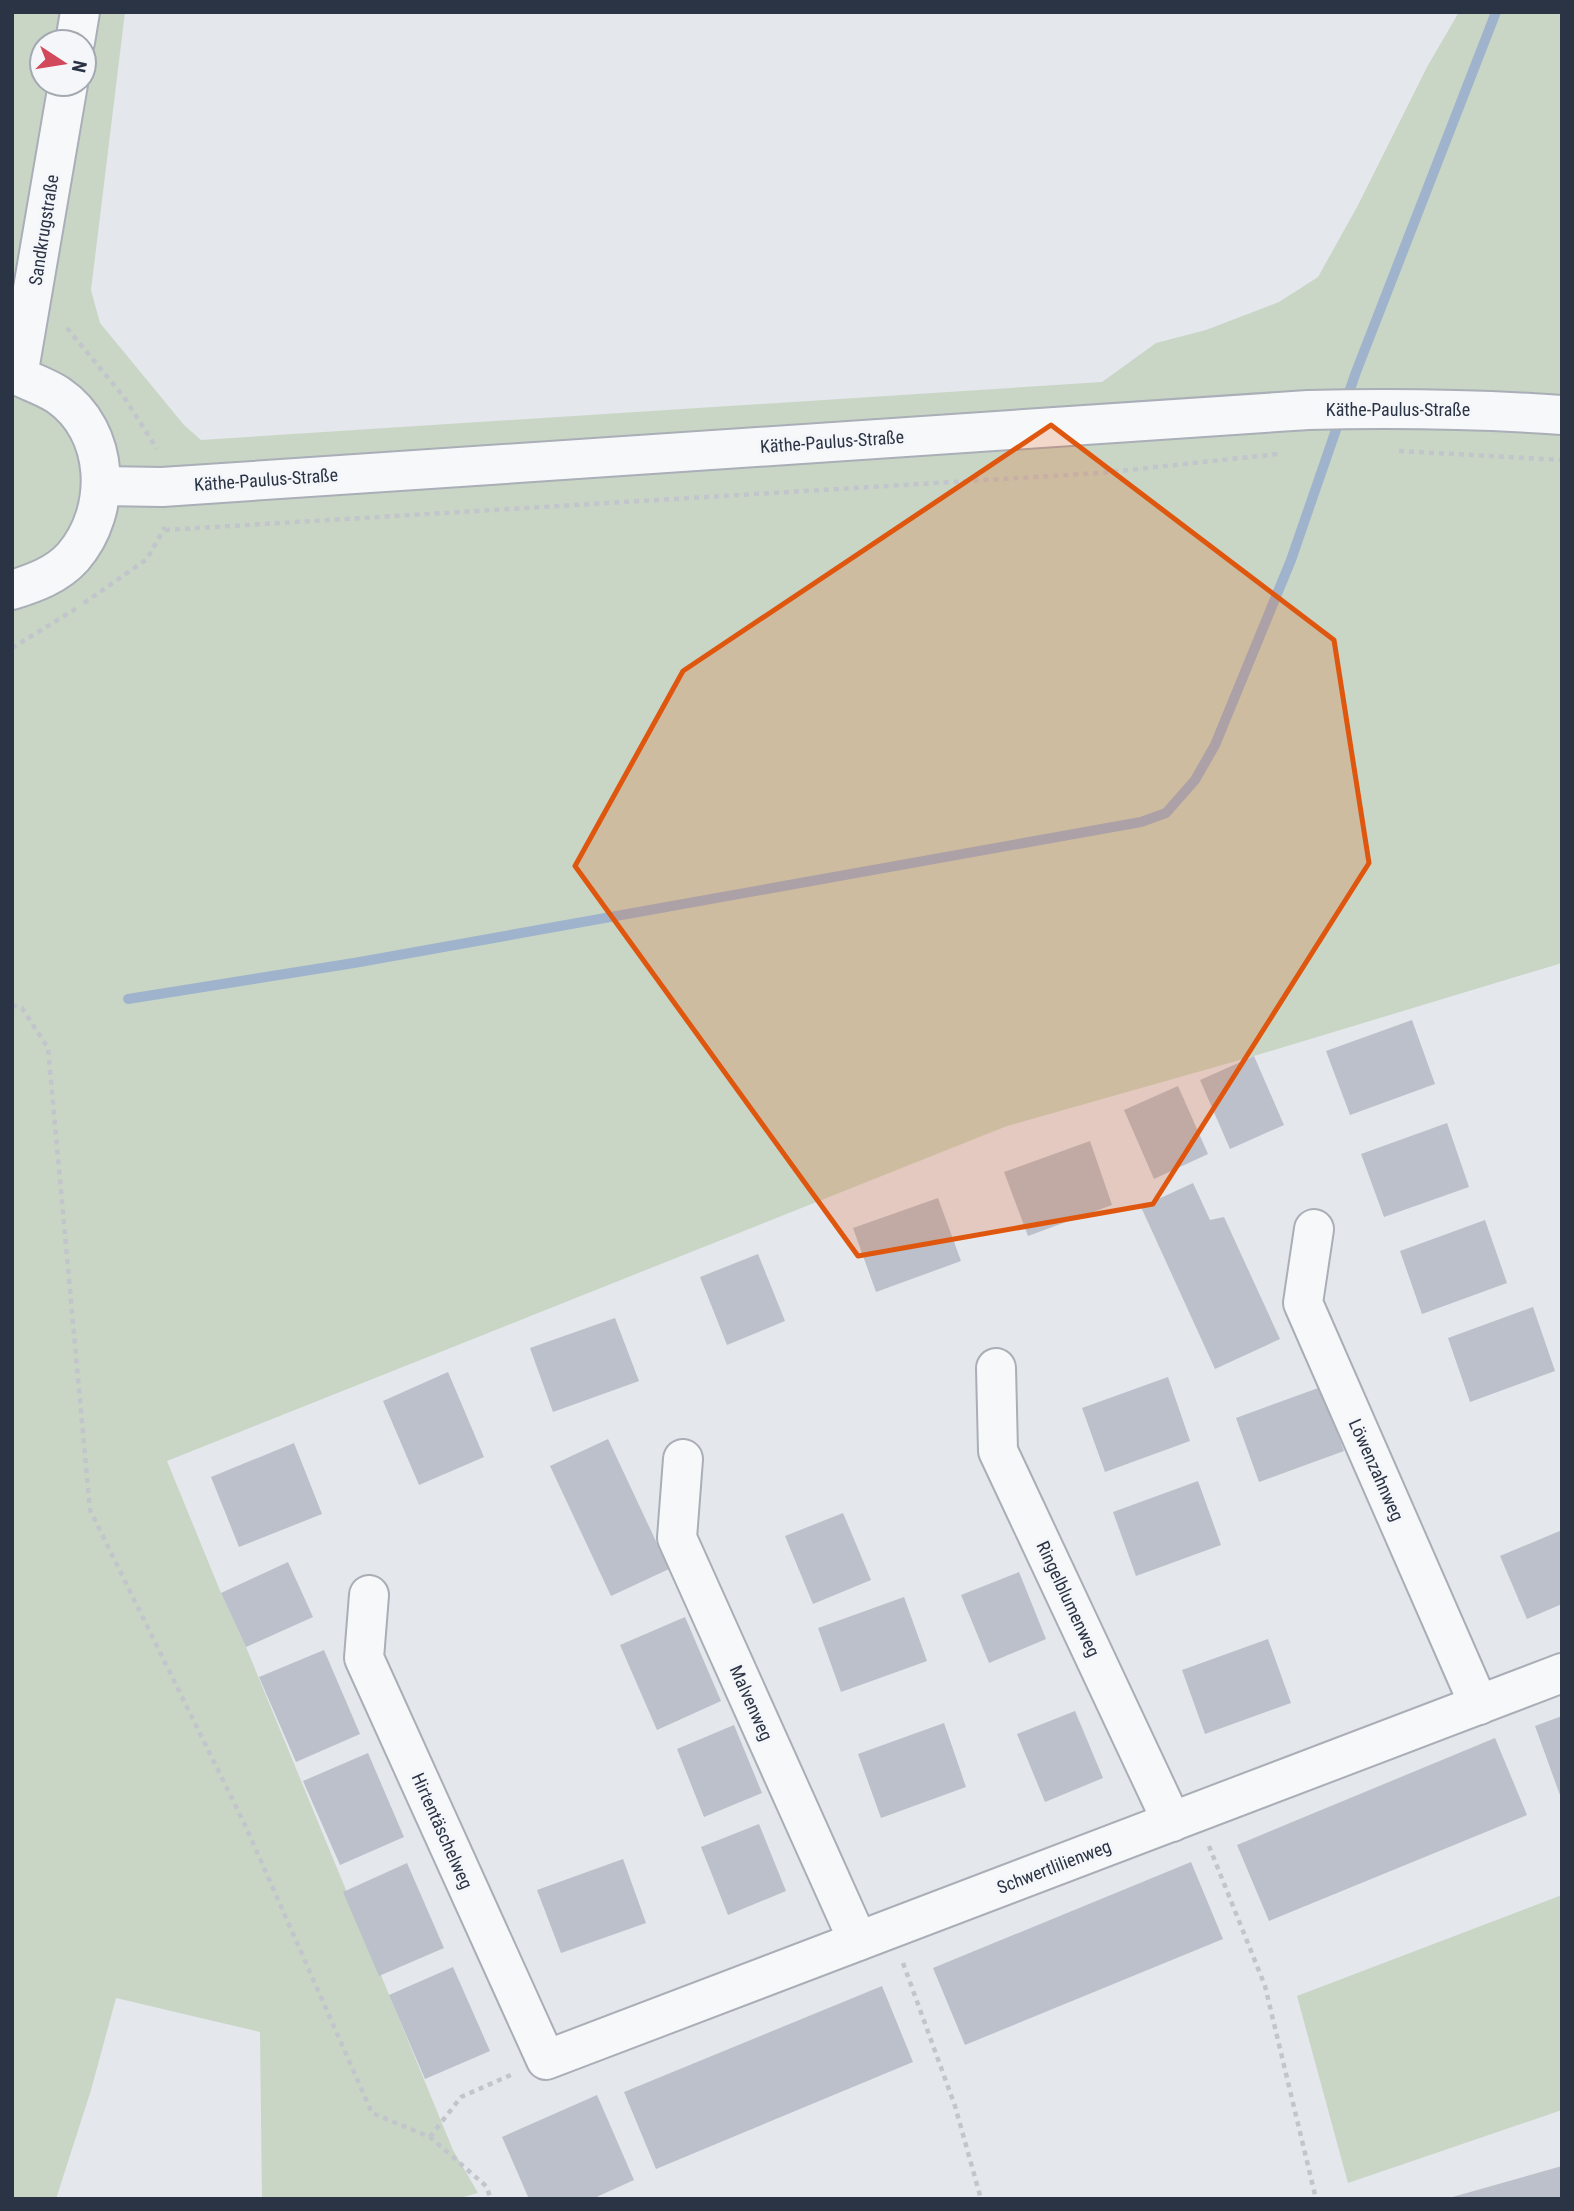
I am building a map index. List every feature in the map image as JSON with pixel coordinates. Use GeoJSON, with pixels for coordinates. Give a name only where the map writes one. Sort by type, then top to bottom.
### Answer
{"type":"FeatureCollection","features":[{"type":"Feature","properties":{"kind":"street","name":"Sandkrugstraße"},"geometry":{"type":"LineString","coordinates":[[12,590],[42,581],[71,559],[88,537],[98,513],[102,486],[98,451],[81,419],[58,395],[15,376],[65,98]]}},
{"type":"Feature","properties":{"kind":"street","name":"Käthe-Paulus-Straße"},"geometry":{"type":"LineString","coordinates":[[102,486],[176,486],[1308,410],[1387,408],[1562,415]]}},
{"type":"Feature","properties":{"kind":"street","name":"Löwenzahnweg"},"geometry":{"type":"LineString","coordinates":[[1314,1229],[1303,1303],[1479,1705]]}},
{"type":"Feature","properties":{"kind":"street","name":"Ringelblumenweg"},"geometry":{"type":"LineString","coordinates":[[996,1368],[998,1451],[1184,1817]]}},
{"type":"Feature","properties":{"kind":"street","name":"Malvenweg"},"geometry":{"type":"LineString","coordinates":[[683,1459],[677,1538],[875,1935]]}},
{"type":"Feature","properties":{"kind":"street","name":"Hirtentäschelweg"},"geometry":{"type":"LineString","coordinates":[[369,1595],[364,1658],[546,2060]]}},
{"type":"Feature","properties":{"kind":"street","name":"Schwertlilienweg"},"geometry":{"type":"LineString","coordinates":[[546,2060],[1562,1674]]}},
{"type":"Feature","properties":{"kind":"path"},"geometry":{"type":"LineString","coordinates":[[1397,451],[1562,460]]}},
{"type":"Feature","properties":{"kind":"path"},"geometry":{"type":"LineString","coordinates":[[165,530],[1100,473],[1287,453]]}},
{"type":"Feature","properties":{"kind":"path"},"geometry":{"type":"LineString","coordinates":[[12,1005],[22,1009],[48,1048],[90,1510],[246,1827],[372,2113],[430,2137],[486,2186],[491,2199]]}},
{"type":"Feature","properties":{"kind":"path"},"geometry":{"type":"LineString","coordinates":[[1184,1817],[1265,1986],[1316,2199]]}},
{"type":"Feature","properties":{"kind":"path"},"geometry":{"type":"LineString","coordinates":[[875,1935],[955,2106],[981,2199]]}},
{"type":"Feature","properties":{"kind":"path"},"geometry":{"type":"LineString","coordinates":[[430,2137],[461,2097],[546,2060]]}},
{"type":"Feature","properties":{"kind":"highlighted area"},"geometry":{"type":"Polygon","coordinates":[[[1051,425],[1334,640],[1369,863],[1153,1204],[858,1256],[575,866],[683,671],[1051,425]]]}},
{"type":"Feature","properties":{"kind":"green space"},"geometry":{"type":"Polygon","coordinates":[[[12,12],[125,12],[91,290],[100,323],[184,425],[201,440],[1102,382],[1156,343],[1206,330],[1279,302],[1318,277],[1357,207],[1427,67],[1459,12],[1562,12],[1562,963],[1254,1056],[1007,1126],[167,1461],[453,2150],[478,2193],[456,2199],[262,2199],[260,2032],[116,1998],[91,2090],[56,2199],[12,2199],[12,12]]]}},
{"type":"Feature","properties":{"kind":"green space"},"geometry":{"type":"Polygon","coordinates":[[[1562,1895],[1562,2110],[1348,2183],[1297,1996],[1562,1895]]]}},
{"type":"Feature","properties":{"kind":"building"},"geometry":{"type":"Polygon","coordinates":[[[1412,1020],[1435,1084],[1350,1115],[1326,1051],[1412,1020]]]}},
{"type":"Feature","properties":{"kind":"building"},"geometry":{"type":"Polygon","coordinates":[[[1254,1056],[1284,1125],[1230,1149],[1200,1080],[1254,1056]]]}},
{"type":"Feature","properties":{"kind":"building"},"geometry":{"type":"Polygon","coordinates":[[[1178,1086],[1208,1154],[1154,1179],[1124,1110],[1178,1086]]]}},
{"type":"Feature","properties":{"kind":"building"},"geometry":{"type":"Polygon","coordinates":[[[1447,1123],[1469,1187],[1384,1217],[1361,1154],[1447,1123]]]}},
{"type":"Feature","properties":{"kind":"building"},"geometry":{"type":"Polygon","coordinates":[[[1090,1141],[1112,1205],[1028,1236],[1004,1172],[1090,1141]]]}},
{"type":"Feature","properties":{"kind":"building"},"geometry":{"type":"Polygon","coordinates":[[[1193,1183],[1210,1220],[1224,1217],[1280,1339],[1215,1369],[1141,1207],[1193,1183]]]}},
{"type":"Feature","properties":{"kind":"building"},"geometry":{"type":"Polygon","coordinates":[[[938,1198],[961,1261],[876,1292],[853,1228],[938,1198]]]}},
{"type":"Feature","properties":{"kind":"building"},"geometry":{"type":"Polygon","coordinates":[[[1485,1220],[1507,1283],[1422,1314],[1400,1251],[1485,1220]]]}},
{"type":"Feature","properties":{"kind":"building"},"geometry":{"type":"Polygon","coordinates":[[[758,1254],[785,1321],[727,1345],[700,1277],[758,1254]]]}},
{"type":"Feature","properties":{"kind":"building"},"geometry":{"type":"Polygon","coordinates":[[[1533,1307],[1555,1371],[1470,1402],[1448,1338],[1533,1307]]]}},
{"type":"Feature","properties":{"kind":"building"},"geometry":{"type":"Polygon","coordinates":[[[615,1318],[639,1381],[553,1412],[530,1348],[615,1318]]]}},
{"type":"Feature","properties":{"kind":"building"},"geometry":{"type":"Polygon","coordinates":[[[448,1372],[484,1457],[419,1485],[383,1401],[448,1372]]]}},
{"type":"Feature","properties":{"kind":"building"},"geometry":{"type":"Polygon","coordinates":[[[1168,1377],[1190,1441],[1105,1472],[1082,1408],[1168,1377]]]}},
{"type":"Feature","properties":{"kind":"building"},"geometry":{"type":"Polygon","coordinates":[[[1321,1387],[1344,1451],[1259,1482],[1236,1418],[1321,1387]]]}},
{"type":"Feature","properties":{"kind":"building"},"geometry":{"type":"Polygon","coordinates":[[[608,1439],[669,1569],[611,1596],[550,1466],[608,1439]]]}},
{"type":"Feature","properties":{"kind":"building"},"geometry":{"type":"Polygon","coordinates":[[[294,1443],[322,1514],[239,1547],[211,1477],[294,1443]]]}},
{"type":"Feature","properties":{"kind":"building"},"geometry":{"type":"Polygon","coordinates":[[[1198,1481],[1221,1545],[1136,1576],[1113,1512],[1198,1481]]]}},
{"type":"Feature","properties":{"kind":"building"},"geometry":{"type":"Polygon","coordinates":[[[843,1513],[871,1580],[813,1604],[785,1536],[843,1513]]]}},
{"type":"Feature","properties":{"kind":"building"},"geometry":{"type":"Polygon","coordinates":[[[1562,1530],[1562,1604],[1527,1619],[1500,1556],[1562,1530]]]}},
{"type":"Feature","properties":{"kind":"building"},"geometry":{"type":"Polygon","coordinates":[[[288,1562],[313,1617],[246,1647],[221,1593],[288,1562]]]}},
{"type":"Feature","properties":{"kind":"building"},"geometry":{"type":"Polygon","coordinates":[[[1019,1572],[1046,1639],[989,1663],[961,1595],[1019,1572]]]}},
{"type":"Feature","properties":{"kind":"building"},"geometry":{"type":"Polygon","coordinates":[[[904,1597],[927,1661],[841,1692],[818,1628],[904,1597]]]}},
{"type":"Feature","properties":{"kind":"building"},"geometry":{"type":"Polygon","coordinates":[[[685,1617],[721,1701],[657,1730],[620,1645],[685,1617]]]}},
{"type":"Feature","properties":{"kind":"building"},"geometry":{"type":"Polygon","coordinates":[[[1268,1639],[1291,1703],[1205,1734],[1182,1670],[1268,1639]]]}},
{"type":"Feature","properties":{"kind":"building"},"geometry":{"type":"Polygon","coordinates":[[[324,1650],[360,1734],[296,1762],[259,1677],[324,1650]]]}},
{"type":"Feature","properties":{"kind":"building"},"geometry":{"type":"Polygon","coordinates":[[[1075,1711],[1103,1778],[1045,1802],[1017,1734],[1075,1711]]]}},
{"type":"Feature","properties":{"kind":"building"},"geometry":{"type":"Polygon","coordinates":[[[1562,1716],[1562,1798],[1561,1798],[1535,1726],[1562,1716]]]}},
{"type":"Feature","properties":{"kind":"building"},"geometry":{"type":"Polygon","coordinates":[[[944,1723],[966,1787],[881,1818],[858,1754],[944,1723]]]}},
{"type":"Feature","properties":{"kind":"building"},"geometry":{"type":"Polygon","coordinates":[[[734,1725],[762,1793],[704,1817],[677,1749],[734,1725]]]}},
{"type":"Feature","properties":{"kind":"building"},"geometry":{"type":"Polygon","coordinates":[[[1495,1738],[1527,1815],[1269,1921],[1237,1845],[1495,1738]]]}},
{"type":"Feature","properties":{"kind":"building"},"geometry":{"type":"Polygon","coordinates":[[[368,1753],[404,1837],[340,1865],[303,1781],[368,1753]]]}},
{"type":"Feature","properties":{"kind":"building"},"geometry":{"type":"Polygon","coordinates":[[[759,1824],[786,1891],[728,1915],[701,1847],[759,1824]]]}},
{"type":"Feature","properties":{"kind":"building"},"geometry":{"type":"Polygon","coordinates":[[[623,1859],[646,1923],[561,1953],[537,1890],[623,1859]]]}},
{"type":"Feature","properties":{"kind":"building"},"geometry":{"type":"Polygon","coordinates":[[[1191,1862],[1223,1939],[965,2045],[933,1968],[1191,1862]]]}},
{"type":"Feature","properties":{"kind":"building"},"geometry":{"type":"Polygon","coordinates":[[[407,1863],[444,1948],[379,1976],[343,1892],[407,1863]]]}},
{"type":"Feature","properties":{"kind":"building"},"geometry":{"type":"Polygon","coordinates":[[[453,1967],[490,2051],[425,2079],[389,1995],[453,1967]]]}},
{"type":"Feature","properties":{"kind":"building"},"geometry":{"type":"Polygon","coordinates":[[[882,1986],[913,2062],[656,2169],[624,2092],[882,1986]]]}},
{"type":"Feature","properties":{"kind":"building"},"geometry":{"type":"Polygon","coordinates":[[[597,2095],[634,2180],[592,2199],[529,2199],[502,2137],[597,2095]]]}},
{"type":"Feature","properties":{"kind":"building"},"geometry":{"type":"Polygon","coordinates":[[[1562,2166],[1562,2199],[1449,2199],[1449,2198],[1562,2166]]]}},
{"type":"Feature","properties":{"kind":"waterway"},"geometry":{"type":"LineString","coordinates":[[128,999],[354,963],[1141,822],[1166,813],[1195,780],[1215,745],[1291,560],[1356,372],[1496,12]]}}]}
